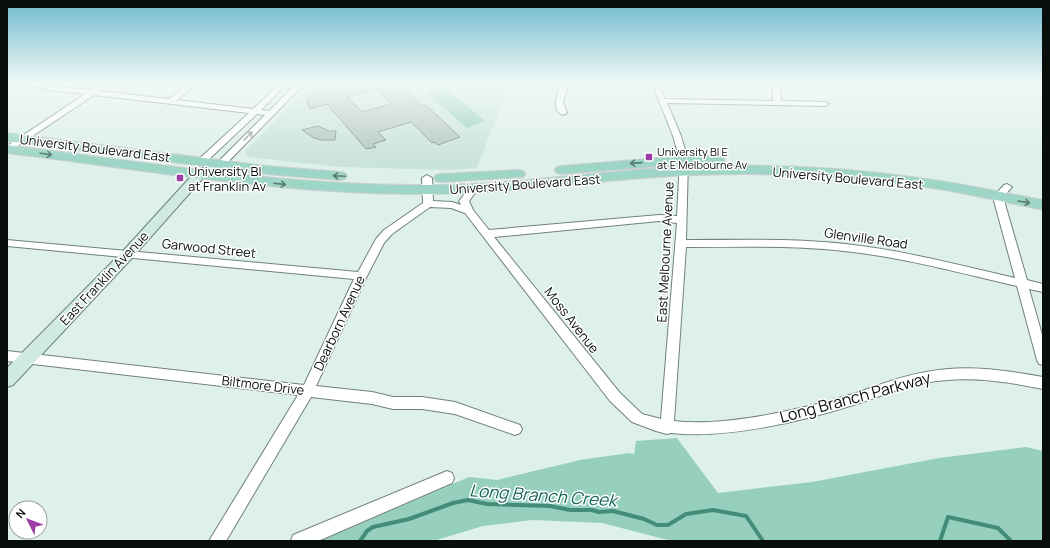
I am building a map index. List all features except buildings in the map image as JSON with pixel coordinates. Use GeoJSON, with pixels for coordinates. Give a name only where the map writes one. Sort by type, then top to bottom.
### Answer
{"type":"FeatureCollection","features":[{"type":"Feature","properties":{"kind":"main road","name":"University Boulevard East"},"geometry":{"type":"LineString","coordinates":[[7,146],[24,139],[201,168],[292,185],[427,190],[473,189],[684,166]]}},
{"type":"Feature","properties":{"kind":"main road","name":"University Boulevard East"},"geometry":{"type":"LineString","coordinates":[[7,146],[201,168],[221,164],[318,175],[427,190],[511,175],[684,166],[722,170],[831,173],[948,187],[1043,194]]}},
{"type":"Feature","properties":{"kind":"main road","name":"University Boulevard East"},"geometry":{"type":"LineString","coordinates":[[1003,192],[1043,205]]}},
{"type":"Feature","properties":{"kind":"street"},"geometry":{"type":"LineString","coordinates":[[24,139],[68,109]]}},
{"type":"Feature","properties":{"kind":"street"},"geometry":{"type":"LineString","coordinates":[[233,109],[271,114]]}},
{"type":"Feature","properties":{"kind":"street","name":"East Franklin Avenue"},"geometry":{"type":"LineString","coordinates":[[7,380],[128,254],[201,168],[259,109]]}},
{"type":"Feature","properties":{"kind":"street"},"geometry":{"type":"LineString","coordinates":[[221,164],[276,109]]}},
{"type":"Feature","properties":{"kind":"street"},"geometry":{"type":"LineString","coordinates":[[561,109],[563,113]]}},
{"type":"Feature","properties":{"kind":"street","name":"East Melbourne Avenue"},"geometry":{"type":"LineString","coordinates":[[666,109],[677,136],[684,166],[681,243],[667,428]]}},
{"type":"Feature","properties":{"kind":"street"},"geometry":{"type":"LineString","coordinates":[[468,211],[464,201],[473,189]]}},
{"type":"Feature","properties":{"kind":"street"},"geometry":{"type":"LineString","coordinates":[[427,190],[452,205],[468,211]]}},
{"type":"Feature","properties":{"kind":"street","name":"Dearborn Avenue"},"geometry":{"type":"LineString","coordinates":[[217,541],[308,390],[361,276],[380,241],[427,190]]}},
{"type":"Feature","properties":{"kind":"street"},"geometry":{"type":"LineString","coordinates":[[1003,192],[1023,283],[1043,360]]}},
{"type":"Feature","properties":{"kind":"street","name":"Moss Avenue"},"geometry":{"type":"LineString","coordinates":[[468,211],[615,397],[638,418],[667,428]]}},
{"type":"Feature","properties":{"kind":"street"},"geometry":{"type":"LineString","coordinates":[[486,234],[659,218],[682,220]]}},
{"type":"Feature","properties":{"kind":"street","name":"Garwood Street"},"geometry":{"type":"LineString","coordinates":[[7,243],[361,276]]}},
{"type":"Feature","properties":{"kind":"street","name":"Glenville Road"},"geometry":{"type":"LineString","coordinates":[[681,243],[785,244],[844,247],[892,254],[1043,288]]}},
{"type":"Feature","properties":{"kind":"street","name":"Biltmore Drive"},"geometry":{"type":"LineString","coordinates":[[7,356],[308,390],[372,398],[393,403],[422,403],[455,408],[515,429]]}},
{"type":"Feature","properties":{"kind":"street","name":"Long Branch Parkway"},"geometry":{"type":"LineString","coordinates":[[667,428],[707,428],[778,418],[844,402],[924,378],[951,374],[985,373],[1043,383]]}},
{"type":"Feature","properties":{"kind":"street"},"geometry":{"type":"LineString","coordinates":[[299,541],[447,478]]}},
{"type":"Feature","properties":{"kind":"shaded area"},"geometry":{"type":"Polygon","coordinates":[[[287,109],[500,109],[477,168],[450,170],[340,167],[248,157],[245,151],[287,109]]]}},
{"type":"Feature","properties":{"kind":"green space"},"geometry":{"type":"Polygon","coordinates":[[[445,109],[470,109],[485,121],[467,128],[445,109]]]}},
{"type":"Feature","properties":{"kind":"green space"},"geometry":{"type":"Polygon","coordinates":[[[677,438],[718,493],[812,482],[939,458],[1026,447],[1043,451],[1043,541],[672,541],[602,523],[532,520],[483,526],[433,541],[319,541],[469,477],[497,480],[580,460],[629,453],[634,454],[636,441],[677,438]]]}},
{"type":"Feature","properties":{"kind":"waterway","name":"Long Branch Creek"},"geometry":{"type":"LineString","coordinates":[[360,541],[367,531],[373,527],[409,519],[453,503],[468,500],[487,504],[550,506],[570,510],[592,510],[599,512],[613,511],[644,519],[657,525],[668,525],[686,514],[713,510],[746,516],[763,541]]}},
{"type":"Feature","properties":{"kind":"waterway","name":"Long Branch Creek"},"geometry":{"type":"LineString","coordinates":[[940,541],[948,517],[998,528],[1011,541]]}},
{"type":"Feature","properties":{"kind":"place","name":"University Bl E at E Melbourne Av"},"geometry":{"type":"Point","coordinates":[649,157]}},
{"type":"Feature","properties":{"kind":"place","name":"University Bl at Franklin Av"},"geometry":{"type":"Point","coordinates":[180,178]}}]}
